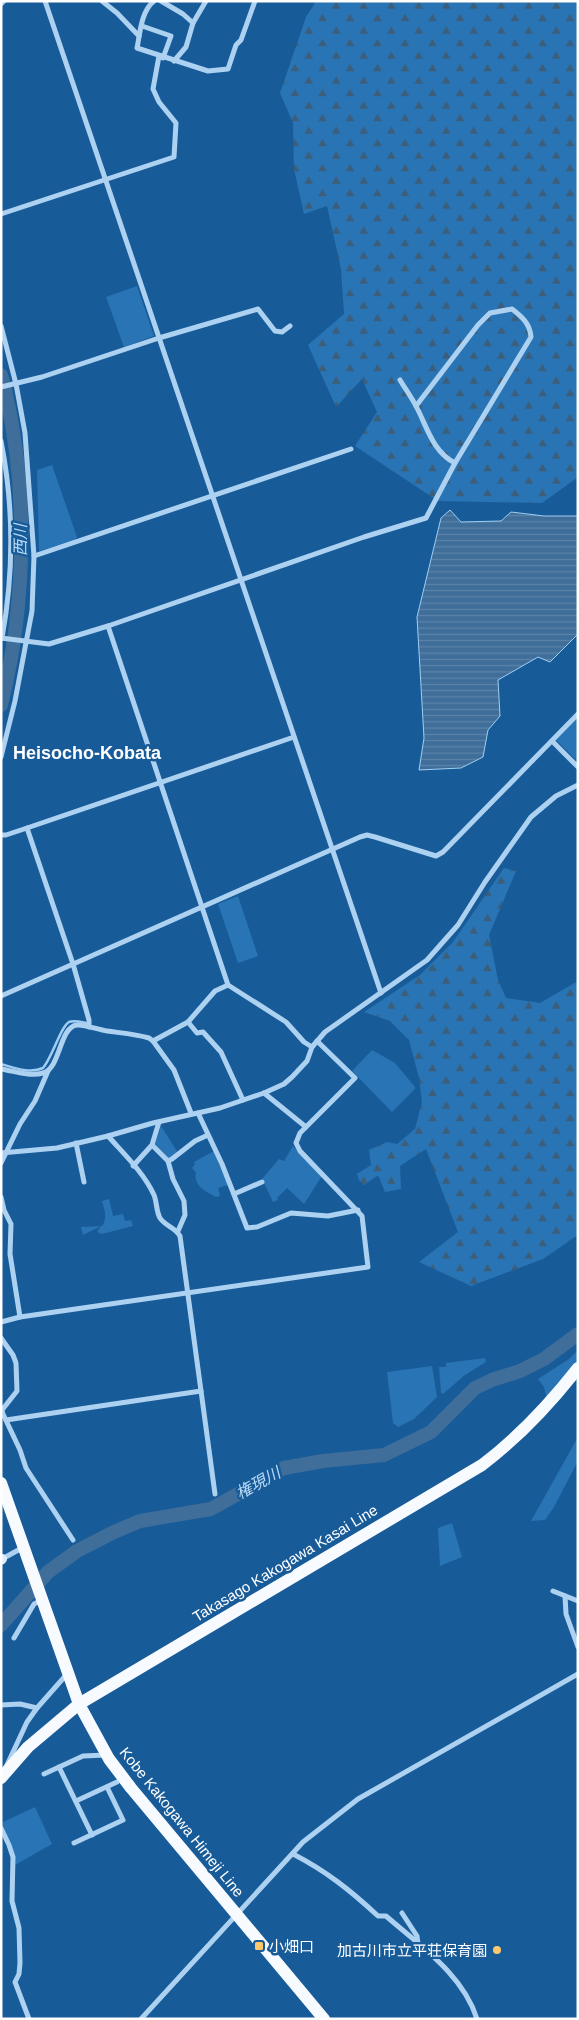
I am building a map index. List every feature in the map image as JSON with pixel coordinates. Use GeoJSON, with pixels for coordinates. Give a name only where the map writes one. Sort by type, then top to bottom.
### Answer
{"type":"FeatureCollection","features":[{"type":"Feature","properties":{"kind":"main road","name":"Takasago Kakogawa Kasai Line"},"geometry":{"type":"LineString","coordinates":[[3,1775],[48,1729],[79,1704],[482,1465],[506,1447],[528,1426],[578,1368]]}},
{"type":"Feature","properties":{"kind":"main road","name":"Kobe Kakogawa Himeji Line"},"geometry":{"type":"LineString","coordinates":[[1,1483],[34,1572],[67,1674],[79,1704],[107,1755],[130,1788],[324,2019]]}},
{"type":"Feature","properties":{"kind":"street"},"geometry":{"type":"LineString","coordinates":[[45,1],[381,993]]}},
{"type":"Feature","properties":{"kind":"street"},"geometry":{"type":"LineString","coordinates":[[102,1],[118,13],[139,36]]}},
{"type":"Feature","properties":{"kind":"street"},"geometry":{"type":"LineString","coordinates":[[154,1],[150,5],[142,26],[137,48],[208,71],[228,69],[236,45],[240,40],[256,1]]}},
{"type":"Feature","properties":{"kind":"street"},"geometry":{"type":"LineString","coordinates":[[161,1],[183,14],[193,23]]}},
{"type":"Feature","properties":{"kind":"street"},"geometry":{"type":"LineString","coordinates":[[174,61],[186,47],[193,23],[206,1]]}},
{"type":"Feature","properties":{"kind":"street"},"geometry":{"type":"LineString","coordinates":[[1,214],[106,181],[174,157],[176,123],[159,102],[152,89],[161,57],[170,36],[142,26]]}},
{"type":"Feature","properties":{"kind":"street"},"geometry":{"type":"LineString","coordinates":[[1,387],[42,377],[159,338],[258,309],[275,331],[282,332],[290,326]]}},
{"type":"Feature","properties":{"kind":"street"},"geometry":{"type":"LineString","coordinates":[[1,441],[9,499],[11,535],[9,598],[3,638],[49,644],[108,626],[364,537],[426,518],[455,462],[531,337],[530,328],[524,318],[512,309],[490,313],[478,325],[416,406]]}},
{"type":"Feature","properties":{"kind":"street"},"geometry":{"type":"LineString","coordinates":[[1,326],[16,384],[25,433],[34,556],[32,611],[27,642],[15,702],[1,756]]}},
{"type":"Feature","properties":{"kind":"street"},"geometry":{"type":"LineString","coordinates":[[400,380],[438,449],[443,456],[455,462]]}},
{"type":"Feature","properties":{"kind":"street"},"geometry":{"type":"LineString","coordinates":[[34,556],[351,449]]}},
{"type":"Feature","properties":{"kind":"street"},"geometry":{"type":"LineString","coordinates":[[108,626],[162,782],[228,984],[286,1022],[304,1042],[312,1047]]}},
{"type":"Feature","properties":{"kind":"street"},"geometry":{"type":"LineString","coordinates":[[1,996],[367,835],[436,856],[443,852],[578,714]]}},
{"type":"Feature","properties":{"kind":"street"},"geometry":{"type":"LineString","coordinates":[[1,835],[27,828],[294,737]]}},
{"type":"Feature","properties":{"kind":"street"},"geometry":{"type":"LineString","coordinates":[[552,741],[578,767]]}},
{"type":"Feature","properties":{"kind":"street"},"geometry":{"type":"LineString","coordinates":[[1,1154],[57,1148],[108,1136],[242,1100],[284,1084],[307,1061],[312,1047],[317,1041],[342,1019],[427,960],[458,925],[485,882],[531,817],[556,796],[578,785]]}},
{"type":"Feature","properties":{"kind":"street"},"geometry":{"type":"LineString","coordinates":[[27,828],[73,964],[89,1020],[88,1027]]}},
{"type":"Feature","properties":{"kind":"street"},"geometry":{"type":"LineString","coordinates":[[153,1041],[188,1022],[215,991],[228,984]]}},
{"type":"Feature","properties":{"kind":"street"},"geometry":{"type":"LineString","coordinates":[[188,1022],[197,1033],[203,1032],[221,1052],[242,1100]]}},
{"type":"Feature","properties":{"kind":"street"},"geometry":{"type":"LineString","coordinates":[[1,1163],[8,1153],[13,1136],[35,1101],[67,1033],[72,1026],[78,1024],[134,1034],[153,1041],[174,1070],[191,1113]]}},
{"type":"Feature","properties":{"kind":"street"},"geometry":{"type":"LineString","coordinates":[[1,1322],[20,1317],[368,1267],[364,1225],[358,1210],[300,1151],[296,1144],[298,1136],[306,1127],[355,1078],[317,1041]]}},
{"type":"Feature","properties":{"kind":"street"},"geometry":{"type":"LineString","coordinates":[[1,1069],[42,1074],[48,1071]]}},
{"type":"Feature","properties":{"kind":"street"},"geometry":{"type":"LineString","coordinates":[[264,1093],[306,1127]]}},
{"type":"Feature","properties":{"kind":"street"},"geometry":{"type":"LineString","coordinates":[[198,1113],[246,1225],[249,1228],[291,1213],[328,1216],[358,1210]]}},
{"type":"Feature","properties":{"kind":"street"},"geometry":{"type":"LineString","coordinates":[[133,1166],[152,1145],[159,1122]]}},
{"type":"Feature","properties":{"kind":"street"},"geometry":{"type":"LineString","coordinates":[[168,1161],[195,1140],[208,1135]]}},
{"type":"Feature","properties":{"kind":"street"},"geometry":{"type":"LineString","coordinates":[[108,1136],[133,1166],[154,1196],[158,1216],[163,1223],[178,1232]]}},
{"type":"Feature","properties":{"kind":"street"},"geometry":{"type":"LineString","coordinates":[[76,1143],[84,1182]]}},
{"type":"Feature","properties":{"kind":"street"},"geometry":{"type":"LineString","coordinates":[[152,1145],[168,1161],[172,1179],[185,1209],[185,1215],[178,1232],[215,1494]]}},
{"type":"Feature","properties":{"kind":"street"},"geometry":{"type":"LineString","coordinates":[[234,1194],[262,1182]]}},
{"type":"Feature","properties":{"kind":"street"},"geometry":{"type":"LineString","coordinates":[[1,1197],[4,1210],[11,1224],[10,1254],[20,1317]]}},
{"type":"Feature","properties":{"kind":"street"},"geometry":{"type":"LineString","coordinates":[[1,1338],[13,1355],[16,1363],[17,1392],[2,1410],[26,1468],[73,1540]]}},
{"type":"Feature","properties":{"kind":"street"},"geometry":{"type":"LineString","coordinates":[[6,1420],[201,1391]]}},
{"type":"Feature","properties":{"kind":"street"},"geometry":{"type":"LineString","coordinates":[[2,1560],[25,1546]]}},
{"type":"Feature","properties":{"kind":"street"},"geometry":{"type":"LineString","coordinates":[[553,1591],[578,1601]]}},
{"type":"Feature","properties":{"kind":"street"},"geometry":{"type":"LineString","coordinates":[[565,1596],[566,1614],[578,1648]]}},
{"type":"Feature","properties":{"kind":"street"},"geometry":{"type":"LineString","coordinates":[[14,1638],[32,1608],[42,1598]]}},
{"type":"Feature","properties":{"kind":"street"},"geometry":{"type":"LineString","coordinates":[[3,1775],[27,1722],[67,1674]]}},
{"type":"Feature","properties":{"kind":"street"},"geometry":{"type":"LineString","coordinates":[[141,2019],[303,1842],[358,1799],[578,1674]]}},
{"type":"Feature","properties":{"kind":"street"},"geometry":{"type":"LineString","coordinates":[[1,1705],[20,1704],[37,1708]]}},
{"type":"Feature","properties":{"kind":"street"},"geometry":{"type":"LineString","coordinates":[[44,1774],[83,1756],[107,1755]]}},
{"type":"Feature","properties":{"kind":"street"},"geometry":{"type":"LineString","coordinates":[[60,1766],[92,1835]]}},
{"type":"Feature","properties":{"kind":"street"},"geometry":{"type":"LineString","coordinates":[[76,1801],[118,1782]]}},
{"type":"Feature","properties":{"kind":"street"},"geometry":{"type":"LineString","coordinates":[[74,1843],[123,1820],[107,1787]]}},
{"type":"Feature","properties":{"kind":"street"},"geometry":{"type":"LineString","coordinates":[[1,1828],[13,1857],[12,1901],[19,1928],[20,1963],[15,1982],[29,2019]]}},
{"type":"Feature","properties":{"kind":"street"},"geometry":{"type":"LineString","coordinates":[[293,1854],[318,1867],[348,1888],[378,1916],[386,1916],[443,1965],[456,1981],[474,2010],[477,2019]]}},
{"type":"Feature","properties":{"kind":"street"},"geometry":{"type":"LineString","coordinates":[[402,1913],[417,1936],[418,1944]]}},
{"type":"Feature","properties":{"kind":"green space"},"geometry":{"type":"Polygon","coordinates":[[[316,1],[578,1],[578,477],[542,503],[438,501],[355,446],[377,412],[362,379],[336,407],[308,345],[344,314],[341,269],[327,206],[304,214],[294,169],[293,123],[280,93],[306,17],[316,1]]]}},
{"type":"Feature","properties":{"kind":"green space"},"geometry":{"type":"Polygon","coordinates":[[[137,286],[154,336],[124,347],[106,297],[137,286]]]}},
{"type":"Feature","properties":{"kind":"green space"},"geometry":{"type":"Polygon","coordinates":[[[52,465],[77,537],[74,541],[39,551],[37,470],[52,465]]]}},
{"type":"Feature","properties":{"kind":"green space"},"geometry":{"type":"Polygon","coordinates":[[[578,717],[578,762],[556,740],[578,717]]]}},
{"type":"Feature","properties":{"kind":"green space"},"geometry":{"type":"Polygon","coordinates":[[[504,868],[516,871],[489,935],[498,980],[506,998],[540,1003],[578,981],[578,1235],[543,1259],[471,1286],[419,1262],[458,1232],[426,1149],[400,1166],[401,1189],[385,1192],[377,1176],[364,1185],[359,1180],[357,1174],[371,1165],[369,1150],[387,1142],[397,1144],[415,1129],[422,1102],[419,1078],[409,1040],[390,1021],[364,1012],[420,975],[453,942],[504,868]]]}},
{"type":"Feature","properties":{"kind":"green space"},"geometry":{"type":"Polygon","coordinates":[[[238,896],[258,956],[238,963],[218,904],[238,896]]]}},
{"type":"Feature","properties":{"kind":"green space"},"geometry":{"type":"Polygon","coordinates":[[[372,1050],[395,1063],[415,1087],[392,1112],[352,1071],[372,1050]]]}},
{"type":"Feature","properties":{"kind":"green space"},"geometry":{"type":"Polygon","coordinates":[[[161,1126],[178,1153],[169,1159],[155,1145],[161,1126]]]}},
{"type":"Feature","properties":{"kind":"green space"},"geometry":{"type":"Polygon","coordinates":[[[293,1146],[322,1176],[304,1204],[287,1188],[277,1198],[278,1200],[273,1202],[262,1179],[279,1159],[284,1161],[293,1146]]]}},
{"type":"Feature","properties":{"kind":"green space"},"geometry":{"type":"Polygon","coordinates":[[[214,1151],[228,1185],[218,1188],[220,1196],[216,1197],[198,1185],[196,1173],[192,1168],[195,1164],[194,1162],[214,1151]]]}},
{"type":"Feature","properties":{"kind":"green space"},"geometry":{"type":"Polygon","coordinates":[[[109,1199],[113,1216],[123,1214],[125,1221],[131,1220],[133,1226],[102,1234],[97,1232],[104,1223],[105,1217],[102,1201],[109,1199]]]}},
{"type":"Feature","properties":{"kind":"green space"},"geometry":{"type":"Polygon","coordinates":[[[101,1226],[83,1235],[81,1227],[101,1226]]]}},
{"type":"Feature","properties":{"kind":"green space"},"geometry":{"type":"Polygon","coordinates":[[[578,1350],[578,1360],[547,1400],[544,1387],[538,1379],[569,1359],[578,1350]]]}},
{"type":"Feature","properties":{"kind":"green space"},"geometry":{"type":"Polygon","coordinates":[[[485,1358],[486,1362],[465,1375],[443,1394],[441,1393],[439,1367],[446,1367],[446,1363],[485,1358]]]}},
{"type":"Feature","properties":{"kind":"green space"},"geometry":{"type":"Polygon","coordinates":[[[432,1366],[437,1397],[414,1419],[398,1427],[393,1423],[387,1372],[432,1366]]]}},
{"type":"Feature","properties":{"kind":"green space"},"geometry":{"type":"Polygon","coordinates":[[[578,1437],[578,1461],[554,1507],[545,1520],[531,1521],[578,1437]]]}},
{"type":"Feature","properties":{"kind":"green space"},"geometry":{"type":"Polygon","coordinates":[[[452,1523],[462,1557],[440,1566],[438,1528],[452,1523]]]}},
{"type":"Feature","properties":{"kind":"green space"},"geometry":{"type":"Polygon","coordinates":[[[35,1807],[52,1844],[15,1865],[13,1853],[1,1823],[35,1807]]]}},
{"type":"Feature","properties":{"kind":"shaded area"},"geometry":{"type":"Polygon","coordinates":[[[450,510],[461,522],[501,521],[511,512],[544,516],[578,516],[578,634],[550,662],[538,657],[498,680],[500,716],[488,730],[483,757],[461,768],[419,770],[424,738],[417,617],[441,518],[450,510]]]}},
{"type":"Feature","properties":{"kind":"waterway","name":"西川"},"geometry":{"type":"LineString","coordinates":[[1,375],[10,415],[16,456],[21,540],[16,624],[10,665],[1,705]]}},
{"type":"Feature","properties":{"kind":"waterway"},"geometry":{"type":"LineString","coordinates":[[1,1064],[17,1069],[38,1070],[43,1068],[66,1025],[73,1021],[86,1023]]}},
{"type":"Feature","properties":{"kind":"waterway","name":"権現川"},"geometry":{"type":"LineString","coordinates":[[1,1625],[48,1572],[77,1551],[114,1532],[140,1521],[211,1509],[284,1468],[323,1461],[384,1455],[431,1432],[475,1388],[520,1371],[544,1359],[578,1334]]}},
{"type":"Feature","properties":{"kind":"place","name":"小畑口"},"geometry":{"type":"Point","coordinates":[259,1946]}},
{"type":"Feature","properties":{"kind":"place","name":"加古川市立平荘保育園"},"geometry":{"type":"Point","coordinates":[497,1950]}},
{"type":"Feature","properties":{"kind":"district","name":"Heisocho-Kobata"},"geometry":{"type":"Point","coordinates":[87,753]}}]}
